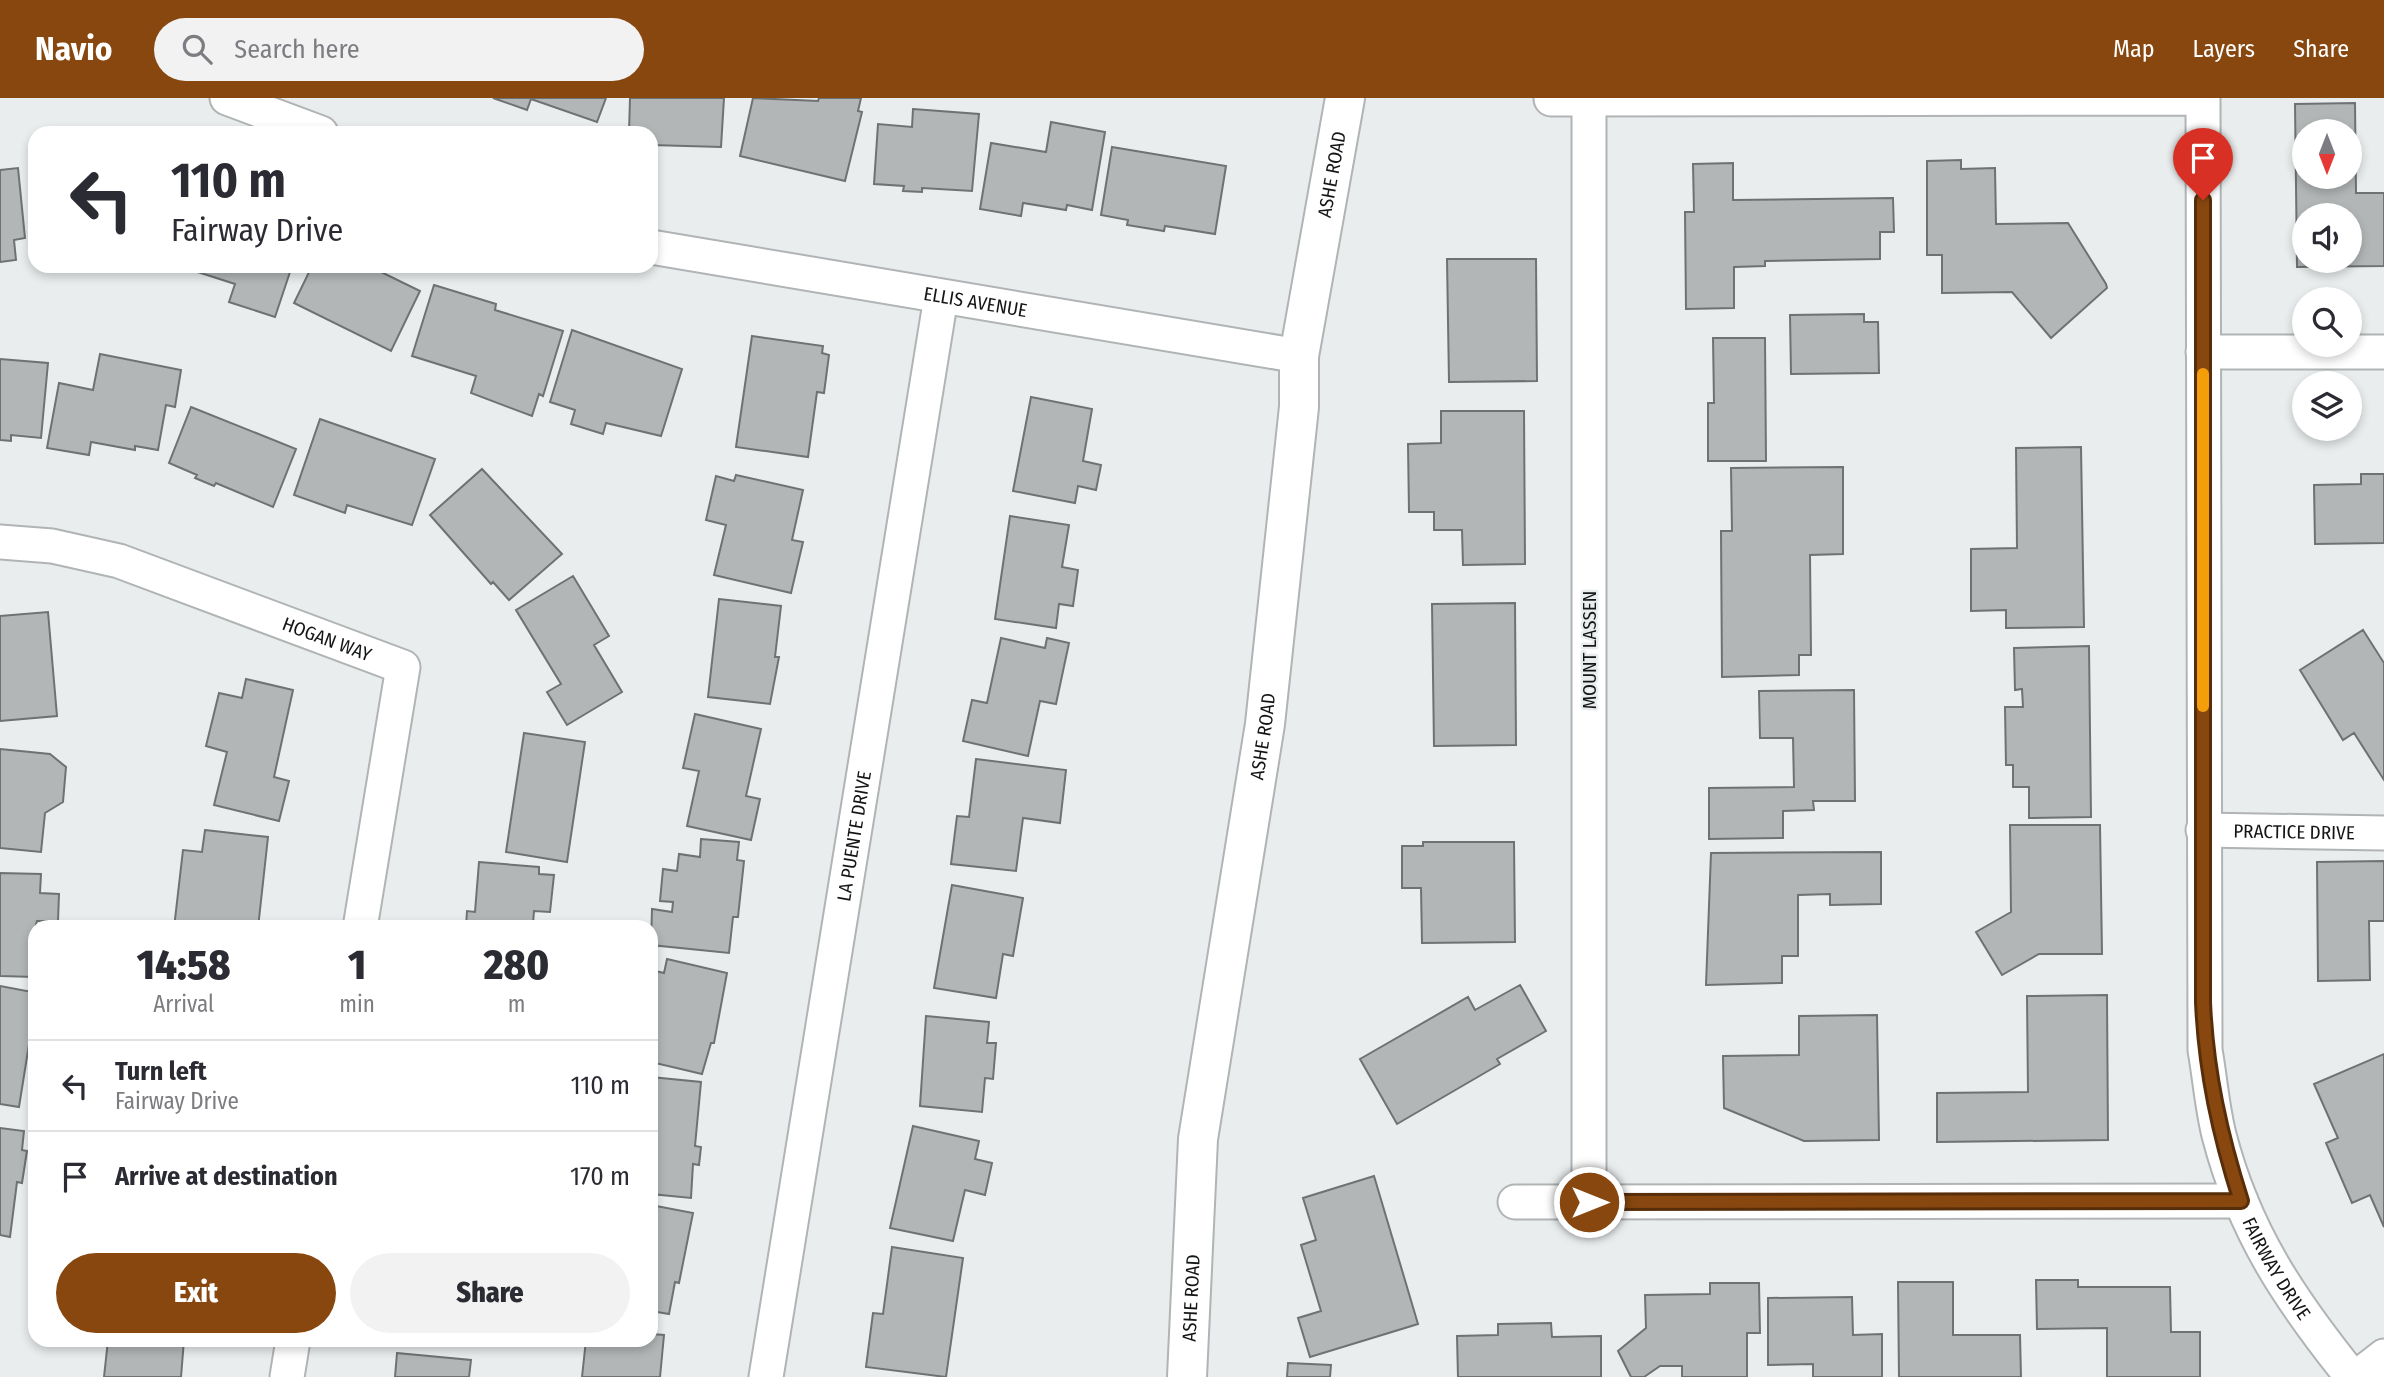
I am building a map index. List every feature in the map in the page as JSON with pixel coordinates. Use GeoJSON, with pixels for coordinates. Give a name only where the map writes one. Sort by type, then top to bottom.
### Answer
{"type":"FeatureCollection","features":[{"type":"Feature","properties":{"kind":"street"},"geometry":{"type":"LineString","coordinates":[[227,98],[301,126]]}},
{"type":"Feature","properties":{"kind":"street","name":"ASHE ROAD"},"geometry":{"type":"LineString","coordinates":[[1187,1377],[1198,1139],[1265,724],[1299,407],[1299,356],[1345,98]]}},
{"type":"Feature","properties":{"kind":"street"},"geometry":{"type":"LineString","coordinates":[[1551,99],[2203,98]]}},
{"type":"Feature","properties":{"kind":"street","name":"FAIRWAY DRIVE"},"geometry":{"type":"LineString","coordinates":[[2203,98],[2205,1050],[2219,1133],[2241,1201],[2262,1249],[2301,1313],[2355,1377]]}},
{"type":"Feature","properties":{"kind":"street","name":"MOUNT LASSEN"},"geometry":{"type":"LineString","coordinates":[[1589,99],[1589,1202]]}},
{"type":"Feature","properties":{"kind":"street","name":"ELLIS AVENUE"},"geometry":{"type":"LineString","coordinates":[[658,248],[1299,356]]}},
{"type":"Feature","properties":{"kind":"street","name":"LA PUENTE DRIVE"},"geometry":{"type":"LineString","coordinates":[[766,1377],[941,297]]}},
{"type":"Feature","properties":{"kind":"street"},"geometry":{"type":"LineString","coordinates":[[2203,352],[2384,352]]}},
{"type":"Feature","properties":{"kind":"street","name":"HOGAN WAY"},"geometry":{"type":"LineString","coordinates":[[0,542],[51,546],[119,561],[403,667],[361,920]]}},
{"type":"Feature","properties":{"kind":"street","name":"PRACTICE DRIVE"},"geometry":{"type":"LineString","coordinates":[[2203,830],[2384,833]]}},
{"type":"Feature","properties":{"kind":"street"},"geometry":{"type":"LineString","coordinates":[[1515,1202],[2241,1201]]}},
{"type":"Feature","properties":{"kind":"street"},"geometry":{"type":"LineString","coordinates":[[287,1377],[292,1347]]}},
{"type":"Feature","properties":{"kind":"street"},"geometry":{"type":"LineString","coordinates":[[2355,1377],[2384,1356]]}},
{"type":"Feature","properties":{"kind":"building"},"geometry":{"type":"Polygon","coordinates":[[[493,98],[606,98],[597,122],[531,99],[527,110],[493,98]]]}},
{"type":"Feature","properties":{"kind":"building"},"geometry":{"type":"Polygon","coordinates":[[[630,98],[724,98],[721,147],[658,145],[658,126],[629,126],[630,98]]]}},
{"type":"Feature","properties":{"kind":"building"},"geometry":{"type":"Polygon","coordinates":[[[753,98],[818,101],[819,98],[861,98],[858,111],[862,112],[845,181],[740,156],[753,98]]]}},
{"type":"Feature","properties":{"kind":"building"},"geometry":{"type":"Polygon","coordinates":[[[2355,103],[2355,119],[2295,119],[2295,104],[2355,103]]]}},
{"type":"Feature","properties":{"kind":"building"},"geometry":{"type":"Polygon","coordinates":[[[913,109],[979,114],[972,191],[922,188],[922,192],[903,191],[904,186],[874,184],[878,124],[912,127],[913,109]]]}},
{"type":"Feature","properties":{"kind":"building"},"geometry":{"type":"Polygon","coordinates":[[[1051,122],[1105,132],[1092,210],[1067,205],[1066,210],[1023,203],[1021,216],[980,209],[991,143],[1046,152],[1051,122]]]}},
{"type":"Feature","properties":{"kind":"building"},"geometry":{"type":"Polygon","coordinates":[[[1112,147],[1226,166],[1215,234],[1165,226],[1164,231],[1127,225],[1128,220],[1101,215],[1112,147]]]}},
{"type":"Feature","properties":{"kind":"building"},"geometry":{"type":"Polygon","coordinates":[[[1961,160],[1961,169],[1995,168],[1996,224],[2068,223],[2106,284],[2107,288],[2051,338],[2012,292],[1942,293],[1942,255],[1927,255],[1927,161],[1961,160]]]}},
{"type":"Feature","properties":{"kind":"building"},"geometry":{"type":"Polygon","coordinates":[[[1733,163],[1733,200],[1893,198],[1894,232],[1880,232],[1880,259],[1765,261],[1765,266],[1734,267],[1734,308],[1686,309],[1685,212],[1694,212],[1693,164],[1733,163]]]}},
{"type":"Feature","properties":{"kind":"building"},"geometry":{"type":"Polygon","coordinates":[[[18,168],[25,238],[14,240],[16,260],[0,262],[0,170],[18,168]]]}},
{"type":"Feature","properties":{"kind":"building"},"geometry":{"type":"Polygon","coordinates":[[[2296,189],[2356,189],[2356,193],[2384,193],[2384,266],[2362,266],[2362,203],[2296,203],[2296,189]]]}},
{"type":"Feature","properties":{"kind":"building"},"geometry":{"type":"Polygon","coordinates":[[[1447,259],[1536,259],[1537,381],[1449,382],[1447,259]]]}},
{"type":"Feature","properties":{"kind":"building"},"geometry":{"type":"Polygon","coordinates":[[[201,273],[290,273],[275,317],[229,302],[235,284],[201,273]]]}},
{"type":"Feature","properties":{"kind":"building"},"geometry":{"type":"Polygon","coordinates":[[[309,273],[383,273],[420,291],[391,351],[294,303],[309,273]]]}},
{"type":"Feature","properties":{"kind":"building"},"geometry":{"type":"Polygon","coordinates":[[[434,285],[496,304],[495,310],[563,331],[543,396],[539,394],[532,416],[471,393],[476,376],[412,356],[434,285]]]}},
{"type":"Feature","properties":{"kind":"building"},"geometry":{"type":"Polygon","coordinates":[[[1864,314],[1864,322],[1878,322],[1879,373],[1791,374],[1790,315],[1864,314]]]}},
{"type":"Feature","properties":{"kind":"building"},"geometry":{"type":"Polygon","coordinates":[[[572,330],[682,369],[661,436],[606,423],[603,434],[571,424],[575,410],[550,402],[572,330]]]}},
{"type":"Feature","properties":{"kind":"building"},"geometry":{"type":"Polygon","coordinates":[[[752,336],[823,346],[822,353],[829,355],[824,393],[817,392],[808,457],[736,447],[752,336]]]}},
{"type":"Feature","properties":{"kind":"building"},"geometry":{"type":"Polygon","coordinates":[[[1713,338],[1765,338],[1766,461],[1708,461],[1708,403],[1714,403],[1713,338]]]}},
{"type":"Feature","properties":{"kind":"building"},"geometry":{"type":"Polygon","coordinates":[[[100,354],[181,370],[175,407],[166,405],[158,450],[135,446],[135,450],[91,442],[89,455],[47,448],[59,383],[93,390],[100,354]]]}},
{"type":"Feature","properties":{"kind":"building"},"geometry":{"type":"Polygon","coordinates":[[[0,359],[48,363],[41,438],[11,435],[11,441],[0,440],[0,359]]]}},
{"type":"Feature","properties":{"kind":"building"},"geometry":{"type":"Polygon","coordinates":[[[1031,397],[1092,409],[1083,461],[1101,465],[1096,490],[1078,486],[1075,503],[1013,491],[1031,397]]]}},
{"type":"Feature","properties":{"kind":"building"},"geometry":{"type":"Polygon","coordinates":[[[191,407],[296,449],[273,507],[216,483],[214,486],[195,478],[197,475],[169,463],[191,407]]]}},
{"type":"Feature","properties":{"kind":"building"},"geometry":{"type":"Polygon","coordinates":[[[1441,411],[1524,411],[1525,564],[1463,565],[1462,530],[1434,530],[1434,512],[1409,512],[1408,444],[1441,443],[1441,411]]]}},
{"type":"Feature","properties":{"kind":"building"},"geometry":{"type":"Polygon","coordinates":[[[320,419],[435,459],[412,525],[347,505],[345,513],[294,495],[320,419]]]}},
{"type":"Feature","properties":{"kind":"building"},"geometry":{"type":"Polygon","coordinates":[[[2081,447],[2084,627],[2006,628],[2006,610],[1971,611],[1971,549],[2017,548],[2016,448],[2081,447]]]}},
{"type":"Feature","properties":{"kind":"building"},"geometry":{"type":"Polygon","coordinates":[[[1843,467],[1843,554],[1810,555],[1811,655],[1799,655],[1799,675],[1722,677],[1721,531],[1732,531],[1731,468],[1843,467]]]}},
{"type":"Feature","properties":{"kind":"building"},"geometry":{"type":"Polygon","coordinates":[[[482,469],[562,554],[509,600],[493,582],[491,584],[430,515],[482,469]]]}},
{"type":"Feature","properties":{"kind":"building"},"geometry":{"type":"Polygon","coordinates":[[[2361,474],[2384,474],[2384,543],[2315,544],[2314,485],[2361,484],[2361,474]]]}},
{"type":"Feature","properties":{"kind":"building"},"geometry":{"type":"Polygon","coordinates":[[[736,475],[803,490],[792,540],[803,542],[791,593],[714,575],[726,525],[706,520],[716,476],[734,481],[736,475]]]}},
{"type":"Feature","properties":{"kind":"building"},"geometry":{"type":"Polygon","coordinates":[[[1010,516],[1069,525],[1062,567],[1078,570],[1073,606],[1059,604],[1056,628],[995,619],[1010,516]]]}},
{"type":"Feature","properties":{"kind":"building"},"geometry":{"type":"Polygon","coordinates":[[[573,576],[609,636],[594,645],[622,692],[567,725],[547,692],[561,684],[516,610],[573,576]]]}},
{"type":"Feature","properties":{"kind":"building"},"geometry":{"type":"Polygon","coordinates":[[[719,599],[781,606],[775,657],[779,657],[770,704],[708,697],[719,599]]]}},
{"type":"Feature","properties":{"kind":"building"},"geometry":{"type":"Polygon","coordinates":[[[1515,603],[1516,745],[1434,746],[1432,604],[1515,603]]]}},
{"type":"Feature","properties":{"kind":"building"},"geometry":{"type":"Polygon","coordinates":[[[48,612],[57,716],[0,721],[0,616],[48,612]]]}},
{"type":"Feature","properties":{"kind":"building"},"geometry":{"type":"Polygon","coordinates":[[[2363,630],[2384,663],[2384,780],[2354,733],[2343,740],[2300,670],[2363,630]]]}},
{"type":"Feature","properties":{"kind":"building"},"geometry":{"type":"Polygon","coordinates":[[[1001,638],[1045,648],[1047,638],[1069,643],[1056,704],[1040,701],[1028,756],[963,741],[972,700],[987,703],[1001,638]]]}},
{"type":"Feature","properties":{"kind":"building"},"geometry":{"type":"Polygon","coordinates":[[[2089,646],[2091,817],[2029,818],[2029,787],[2013,787],[2013,765],[2006,765],[2005,707],[2023,707],[2022,689],[2015,690],[2014,648],[2089,646]]]}},
{"type":"Feature","properties":{"kind":"building"},"geometry":{"type":"Polygon","coordinates":[[[246,679],[293,690],[274,777],[289,781],[279,821],[214,805],[227,752],[206,746],[219,693],[242,698],[246,679]]]}},
{"type":"Feature","properties":{"kind":"building"},"geometry":{"type":"Polygon","coordinates":[[[1854,690],[1855,801],[1813,801],[1814,810],[1783,811],[1783,838],[1709,839],[1709,788],[1794,787],[1793,738],[1760,738],[1759,691],[1854,690]]]}},
{"type":"Feature","properties":{"kind":"building"},"geometry":{"type":"Polygon","coordinates":[[[695,714],[761,729],[746,796],[760,799],[751,840],[687,826],[699,771],[683,768],[695,714]]]}},
{"type":"Feature","properties":{"kind":"building"},"geometry":{"type":"Polygon","coordinates":[[[524,733],[585,742],[567,862],[506,852],[524,733]]]}},
{"type":"Feature","properties":{"kind":"building"},"geometry":{"type":"Polygon","coordinates":[[[0,749],[50,754],[66,767],[63,802],[45,813],[41,852],[0,848],[0,749]]]}},
{"type":"Feature","properties":{"kind":"building"},"geometry":{"type":"Polygon","coordinates":[[[976,759],[1066,770],[1060,823],[1023,818],[1016,871],[951,864],[957,816],[969,817],[976,759]]]}},
{"type":"Feature","properties":{"kind":"building"},"geometry":{"type":"Polygon","coordinates":[[[2010,825],[2100,825],[2102,954],[2039,954],[2002,975],[1976,932],[2011,912],[2010,825]]]}},
{"type":"Feature","properties":{"kind":"building"},"geometry":{"type":"Polygon","coordinates":[[[205,830],[268,837],[259,920],[175,920],[183,850],[202,852],[205,830]]]}},
{"type":"Feature","properties":{"kind":"building"},"geometry":{"type":"Polygon","coordinates":[[[701,839],[739,842],[737,860],[744,861],[738,917],[733,917],[729,953],[658,946],[658,920],[652,920],[652,909],[672,912],[673,902],[660,901],[663,869],[677,871],[679,854],[700,857],[701,839]]]}},
{"type":"Feature","properties":{"kind":"building"},"geometry":{"type":"Polygon","coordinates":[[[1423,842],[1514,842],[1515,942],[1422,943],[1421,888],[1402,888],[1402,846],[1423,846],[1423,842]]]}},
{"type":"Feature","properties":{"kind":"building"},"geometry":{"type":"Polygon","coordinates":[[[1881,852],[1881,904],[1830,905],[1830,894],[1798,895],[1798,956],[1782,956],[1782,983],[1706,985],[1711,853],[1881,852]]]}},
{"type":"Feature","properties":{"kind":"building"},"geometry":{"type":"Polygon","coordinates":[[[2384,861],[2384,921],[2369,921],[2370,980],[2318,981],[2317,862],[2384,861]]]}},
{"type":"Feature","properties":{"kind":"building"},"geometry":{"type":"Polygon","coordinates":[[[479,862],[539,867],[539,874],[554,875],[550,912],[534,911],[533,920],[466,920],[467,911],[475,912],[479,862]]]}},
{"type":"Feature","properties":{"kind":"building"},"geometry":{"type":"Polygon","coordinates":[[[0,873],[41,874],[40,893],[59,894],[58,920],[28,920],[28,977],[0,976],[0,873]]]}},
{"type":"Feature","properties":{"kind":"building"},"geometry":{"type":"Polygon","coordinates":[[[952,885],[1023,898],[1013,956],[1003,954],[996,998],[934,988],[952,885]]]}},
{"type":"Feature","properties":{"kind":"building"},"geometry":{"type":"Polygon","coordinates":[[[667,959],[727,973],[714,1043],[711,1043],[702,1074],[658,1064],[658,972],[664,973],[667,959]]]}},
{"type":"Feature","properties":{"kind":"building"},"geometry":{"type":"Polygon","coordinates":[[[1520,985],[1546,1031],[1497,1059],[1500,1064],[1397,1124],[1360,1059],[1468,997],[1475,1010],[1520,985]]]}},
{"type":"Feature","properties":{"kind":"building"},"geometry":{"type":"Polygon","coordinates":[[[0,986],[28,991],[28,1051],[19,1107],[0,1104],[0,986]]]}},
{"type":"Feature","properties":{"kind":"building"},"geometry":{"type":"Polygon","coordinates":[[[2107,995],[2108,1140],[1937,1142],[1937,1093],[2028,1092],[2027,996],[2107,995]]]}},
{"type":"Feature","properties":{"kind":"building"},"geometry":{"type":"Polygon","coordinates":[[[1877,1015],[1879,1140],[1804,1141],[1724,1108],[1723,1056],[1799,1055],[1799,1016],[1877,1015]]]}},
{"type":"Feature","properties":{"kind":"building"},"geometry":{"type":"Polygon","coordinates":[[[926,1016],[989,1022],[987,1043],[996,1043],[993,1079],[985,1078],[982,1112],[920,1106],[926,1016]]]}},
{"type":"Feature","properties":{"kind":"building"},"geometry":{"type":"Polygon","coordinates":[[[2384,1054],[2384,1227],[2370,1195],[2352,1203],[2326,1143],[2338,1138],[2314,1084],[2384,1054]]]}},
{"type":"Feature","properties":{"kind":"building"},"geometry":{"type":"Polygon","coordinates":[[[658,1078],[701,1082],[695,1146],[701,1147],[699,1165],[693,1164],[691,1198],[658,1195],[658,1078]]]}},
{"type":"Feature","properties":{"kind":"building"},"geometry":{"type":"Polygon","coordinates":[[[913,1126],[979,1141],[975,1159],[992,1163],[985,1195],[965,1190],[953,1241],[890,1228],[913,1126]]]}},
{"type":"Feature","properties":{"kind":"building"},"geometry":{"type":"Polygon","coordinates":[[[0,1128],[24,1131],[22,1150],[27,1151],[22,1183],[17,1182],[10,1237],[0,1235],[0,1128]]]}},
{"type":"Feature","properties":{"kind":"building"},"geometry":{"type":"Polygon","coordinates":[[[1374,1176],[1418,1324],[1310,1357],[1298,1318],[1321,1311],[1301,1245],[1316,1240],[1303,1198],[1374,1176]]]}},
{"type":"Feature","properties":{"kind":"building"},"geometry":{"type":"Polygon","coordinates":[[[658,1206],[693,1213],[679,1283],[675,1282],[669,1314],[658,1312],[658,1206]]]}},
{"type":"Feature","properties":{"kind":"building"},"geometry":{"type":"Polygon","coordinates":[[[892,1247],[963,1258],[946,1377],[866,1367],[873,1313],[883,1314],[892,1247]]]}},
{"type":"Feature","properties":{"kind":"building"},"geometry":{"type":"Polygon","coordinates":[[[2036,1280],[2078,1280],[2078,1287],[2170,1287],[2171,1332],[2200,1332],[2200,1377],[2107,1377],[2107,1328],[2037,1329],[2036,1280]]]}},
{"type":"Feature","properties":{"kind":"building"},"geometry":{"type":"Polygon","coordinates":[[[1898,1282],[1953,1282],[1953,1335],[2020,1335],[2021,1377],[1899,1377],[1898,1282]]]}},
{"type":"Feature","properties":{"kind":"building"},"geometry":{"type":"Polygon","coordinates":[[[1710,1283],[1759,1283],[1760,1333],[1747,1333],[1747,1377],[1682,1377],[1682,1366],[1660,1366],[1644,1377],[1631,1377],[1618,1351],[1646,1328],[1645,1295],[1710,1294],[1710,1283]]]}},
{"type":"Feature","properties":{"kind":"building"},"geometry":{"type":"Polygon","coordinates":[[[1852,1297],[1853,1335],[1882,1334],[1882,1377],[1813,1377],[1813,1364],[1768,1365],[1768,1298],[1852,1297]]]}},
{"type":"Feature","properties":{"kind":"building"},"geometry":{"type":"Polygon","coordinates":[[[1551,1323],[1552,1337],[1601,1336],[1601,1377],[1458,1377],[1457,1336],[1498,1335],[1498,1324],[1551,1323]]]}},
{"type":"Feature","properties":{"kind":"building"},"geometry":{"type":"Polygon","coordinates":[[[658,1335],[664,1335],[660,1377],[582,1377],[585,1347],[658,1347],[658,1335]]]}},
{"type":"Feature","properties":{"kind":"building"},"geometry":{"type":"Polygon","coordinates":[[[107,1347],[183,1347],[181,1377],[104,1377],[107,1347]]]}},
{"type":"Feature","properties":{"kind":"building"},"geometry":{"type":"Polygon","coordinates":[[[397,1353],[471,1360],[469,1377],[395,1377],[397,1353]]]}},
{"type":"Feature","properties":{"kind":"building"},"geometry":{"type":"Polygon","coordinates":[[[1288,1363],[1331,1365],[1330,1377],[1287,1377],[1288,1363]]]}},
{"type":"Feature","properties":{"kind":"slow traffic"},"geometry":{"type":"LineString","coordinates":[[2203,374],[2203,706]]}},
{"type":"Feature","properties":{"kind":"route"},"geometry":{"type":"LineString","coordinates":[[1589,1202],[2241,1201],[2219,1133],[2205,1050],[2203,1002],[2203,200]]}}]}
